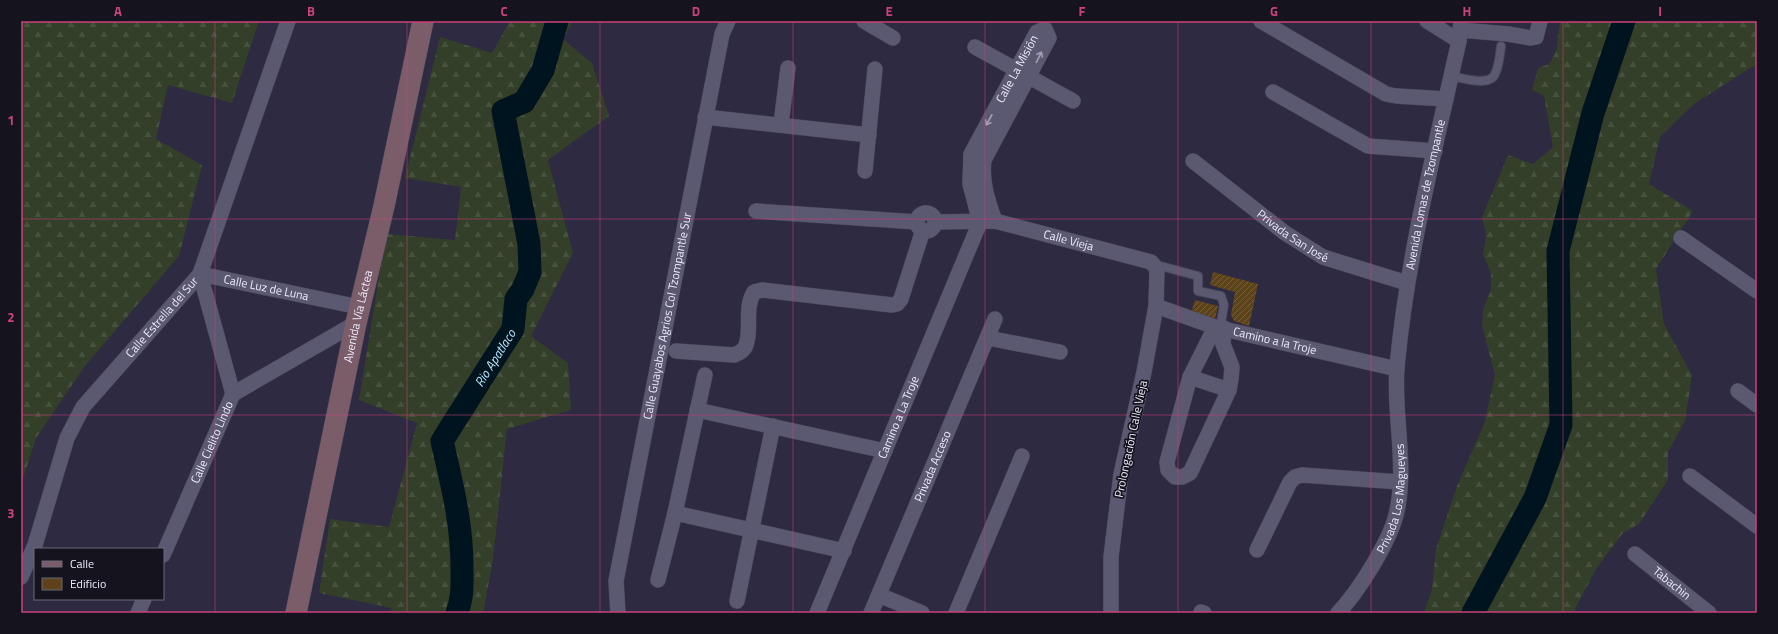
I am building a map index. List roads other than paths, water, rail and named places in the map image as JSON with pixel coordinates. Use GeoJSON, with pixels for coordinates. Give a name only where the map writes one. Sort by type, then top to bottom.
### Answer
{"type":"FeatureCollection","features":[{"type":"Feature","properties":{"kind":"street","name":"Calle Estrella del Sur"},"geometry":{"type":"LineString","coordinates":[[21,576],[35,545],[67,438],[83,407],[200,274],[288,21]]}},
{"type":"Feature","properties":{"kind":"street","name":"Avenida Vía Láctea"},"geometry":{"type":"LineString","coordinates":[[296,613],[358,315],[384,206],[423,21]]}},
{"type":"Feature","properties":{"kind":"street","name":"Calle Guayabos Agrios Col Tzompantle Sur"},"geometry":{"type":"LineString","coordinates":[[618,613],[616,581],[722,34],[728,21]]}},
{"type":"Feature","properties":{"kind":"street"},"geometry":{"type":"LineString","coordinates":[[864,21],[893,38]]}},
{"type":"Feature","properties":{"kind":"street"},"geometry":{"type":"LineString","coordinates":[[1261,21],[1386,94],[1446,99]]}},
{"type":"Feature","properties":{"kind":"street"},"geometry":{"type":"LineString","coordinates":[[1427,21],[1460,31],[1506,34],[1531,38],[1536,37],[1540,21]]}},
{"type":"Feature","properties":{"kind":"street","name":"Calle La Misión"},"geometry":{"type":"LineString","coordinates":[[980,222],[970,184],[984,160],[1023,73],[1049,38],[1047,25]]}},
{"type":"Feature","properties":{"kind":"street","name":"Avenida Lomas de Tzompantle"},"geometry":{"type":"LineString","coordinates":[[1397,369],[1407,282],[1460,31]]}},
{"type":"Feature","properties":{"kind":"street"},"geometry":{"type":"LineString","coordinates":[[975,47],[1073,101]]}},
{"type":"Feature","properties":{"kind":"street"},"geometry":{"type":"LineString","coordinates":[[781,124],[788,68]]}},
{"type":"Feature","properties":{"kind":"street"},"geometry":{"type":"LineString","coordinates":[[865,171],[875,69]]}},
{"type":"Feature","properties":{"kind":"street"},"geometry":{"type":"LineString","coordinates":[[1273,92],[1368,146],[1435,151]]}},
{"type":"Feature","properties":{"kind":"street"},"geometry":{"type":"LineString","coordinates":[[706,117],[781,124],[869,135]]}},
{"type":"Feature","properties":{"kind":"street","name":"Privada San José"},"geometry":{"type":"LineString","coordinates":[[1193,161],[1285,233],[1323,257],[1407,282]]}},
{"type":"Feature","properties":{"kind":"street","name":"Calle La Misión"},"geometry":{"type":"LineString","coordinates":[[976,173],[986,194],[995,221]]}},
{"type":"Feature","properties":{"kind":"street","name":"Calle Vieja"},"geometry":{"type":"LineString","coordinates":[[756,211],[925,224],[995,221],[1151,262],[1154,265]]}},
{"type":"Feature","properties":{"kind":"street","name":"Camino a La Troje"},"geometry":{"type":"LineString","coordinates":[[817,613],[980,222]]}},
{"type":"Feature","properties":{"kind":"street"},"geometry":{"type":"LineString","coordinates":[[676,351],[734,355],[741,352],[746,345],[750,299],[754,292],[762,290],[892,305],[897,304],[901,299],[925,224]]}},
{"type":"Feature","properties":{"kind":"street"},"geometry":{"type":"LineString","coordinates":[[1681,238],[1757,291]]}},
{"type":"Feature","properties":{"kind":"street","name":"Prolongación Calle Vieja"},"geometry":{"type":"LineString","coordinates":[[1111,613],[1111,557],[1121,474],[1144,372],[1156,306],[1157,269],[1154,265]]}},
{"type":"Feature","properties":{"kind":"street","name":"Calle Luz de Luna"},"geometry":{"type":"LineString","coordinates":[[200,274],[358,315]]}},
{"type":"Feature","properties":{"kind":"street","name":"Calle Luz de Luna"},"geometry":{"type":"LineString","coordinates":[[200,274],[234,394]]}},
{"type":"Feature","properties":{"kind":"street","name":"Camino a la Troje"},"geometry":{"type":"LineString","coordinates":[[1156,306],[1220,328],[1397,369]]}},
{"type":"Feature","properties":{"kind":"street","name":"Calle Cielito Lindo"},"geometry":{"type":"LineString","coordinates":[[164,553],[234,394],[358,315]]}},
{"type":"Feature","properties":{"kind":"street","name":"Privada Acceso"},"geometry":{"type":"LineString","coordinates":[[871,613],[995,319]]}},
{"type":"Feature","properties":{"kind":"street"},"geometry":{"type":"LineString","coordinates":[[1220,328],[1232,367],[1229,390],[1190,473],[1182,477],[1175,477],[1168,470],[1167,462],[1190,377],[1220,328]]}},
{"type":"Feature","properties":{"kind":"street"},"geometry":{"type":"LineString","coordinates":[[988,338],[1060,352]]}},
{"type":"Feature","properties":{"kind":"street","name":"Privada Los Magueyes"},"geometry":{"type":"LineString","coordinates":[[1338,613],[1348,602],[1391,533],[1396,514],[1400,482],[1397,369]]}},
{"type":"Feature","properties":{"kind":"street"},"geometry":{"type":"LineString","coordinates":[[658,580],[675,513],[705,375]]}},
{"type":"Feature","properties":{"kind":"street"},"geometry":{"type":"LineString","coordinates":[[1190,377],[1229,390]]}},
{"type":"Feature","properties":{"kind":"street"},"geometry":{"type":"LineString","coordinates":[[1738,391],[1757,405]]}},
{"type":"Feature","properties":{"kind":"street"},"geometry":{"type":"LineString","coordinates":[[697,410],[885,450]]}},
{"type":"Feature","properties":{"kind":"street"},"geometry":{"type":"LineString","coordinates":[[737,601],[773,426]]}},
{"type":"Feature","properties":{"kind":"street"},"geometry":{"type":"LineString","coordinates":[[956,613],[1022,456]]}},
{"type":"Feature","properties":{"kind":"street"},"geometry":{"type":"LineString","coordinates":[[1257,550],[1290,482],[1295,477],[1302,475],[1400,482]]}},
{"type":"Feature","properties":{"kind":"street"},"geometry":{"type":"LineString","coordinates":[[1690,476],[1757,526]]}},
{"type":"Feature","properties":{"kind":"street"},"geometry":{"type":"LineString","coordinates":[[675,513],[844,551]]}},
{"type":"Feature","properties":{"kind":"street","name":"Tabachin"},"geometry":{"type":"LineString","coordinates":[[1636,554],[1709,613]]}},
{"type":"Feature","properties":{"kind":"street"},"geometry":{"type":"LineString","coordinates":[[879,595],[922,613]]}},
{"type":"Feature","properties":{"kind":"street"},"geometry":{"type":"LineString","coordinates":[[138,613],[144,600]]}},
{"type":"Feature","properties":{"kind":"lane"},"geometry":{"type":"LineString","coordinates":[[1451,76],[1483,81],[1492,79],[1496,74],[1506,34]]}},
{"type":"Feature","properties":{"kind":"lane"},"geometry":{"type":"LineString","coordinates":[[1154,265],[1198,276],[1198,291],[1220,296],[1224,305],[1220,328]]}},
{"type":"Feature","properties":{"kind":"waterway","name":"Rio Apatlaco"},"geometry":{"type":"LineString","coordinates":[[457,613],[462,586],[462,551],[456,504],[442,441],[513,329],[516,299],[523,289],[530,272],[529,244],[503,111],[524,102],[543,70],[557,21]]}},
{"type":"Feature","properties":{"kind":"waterway"},"geometry":{"type":"LineString","coordinates":[[1473,613],[1535,498],[1561,425],[1558,251],[1593,113],[1624,21]]}}]}
